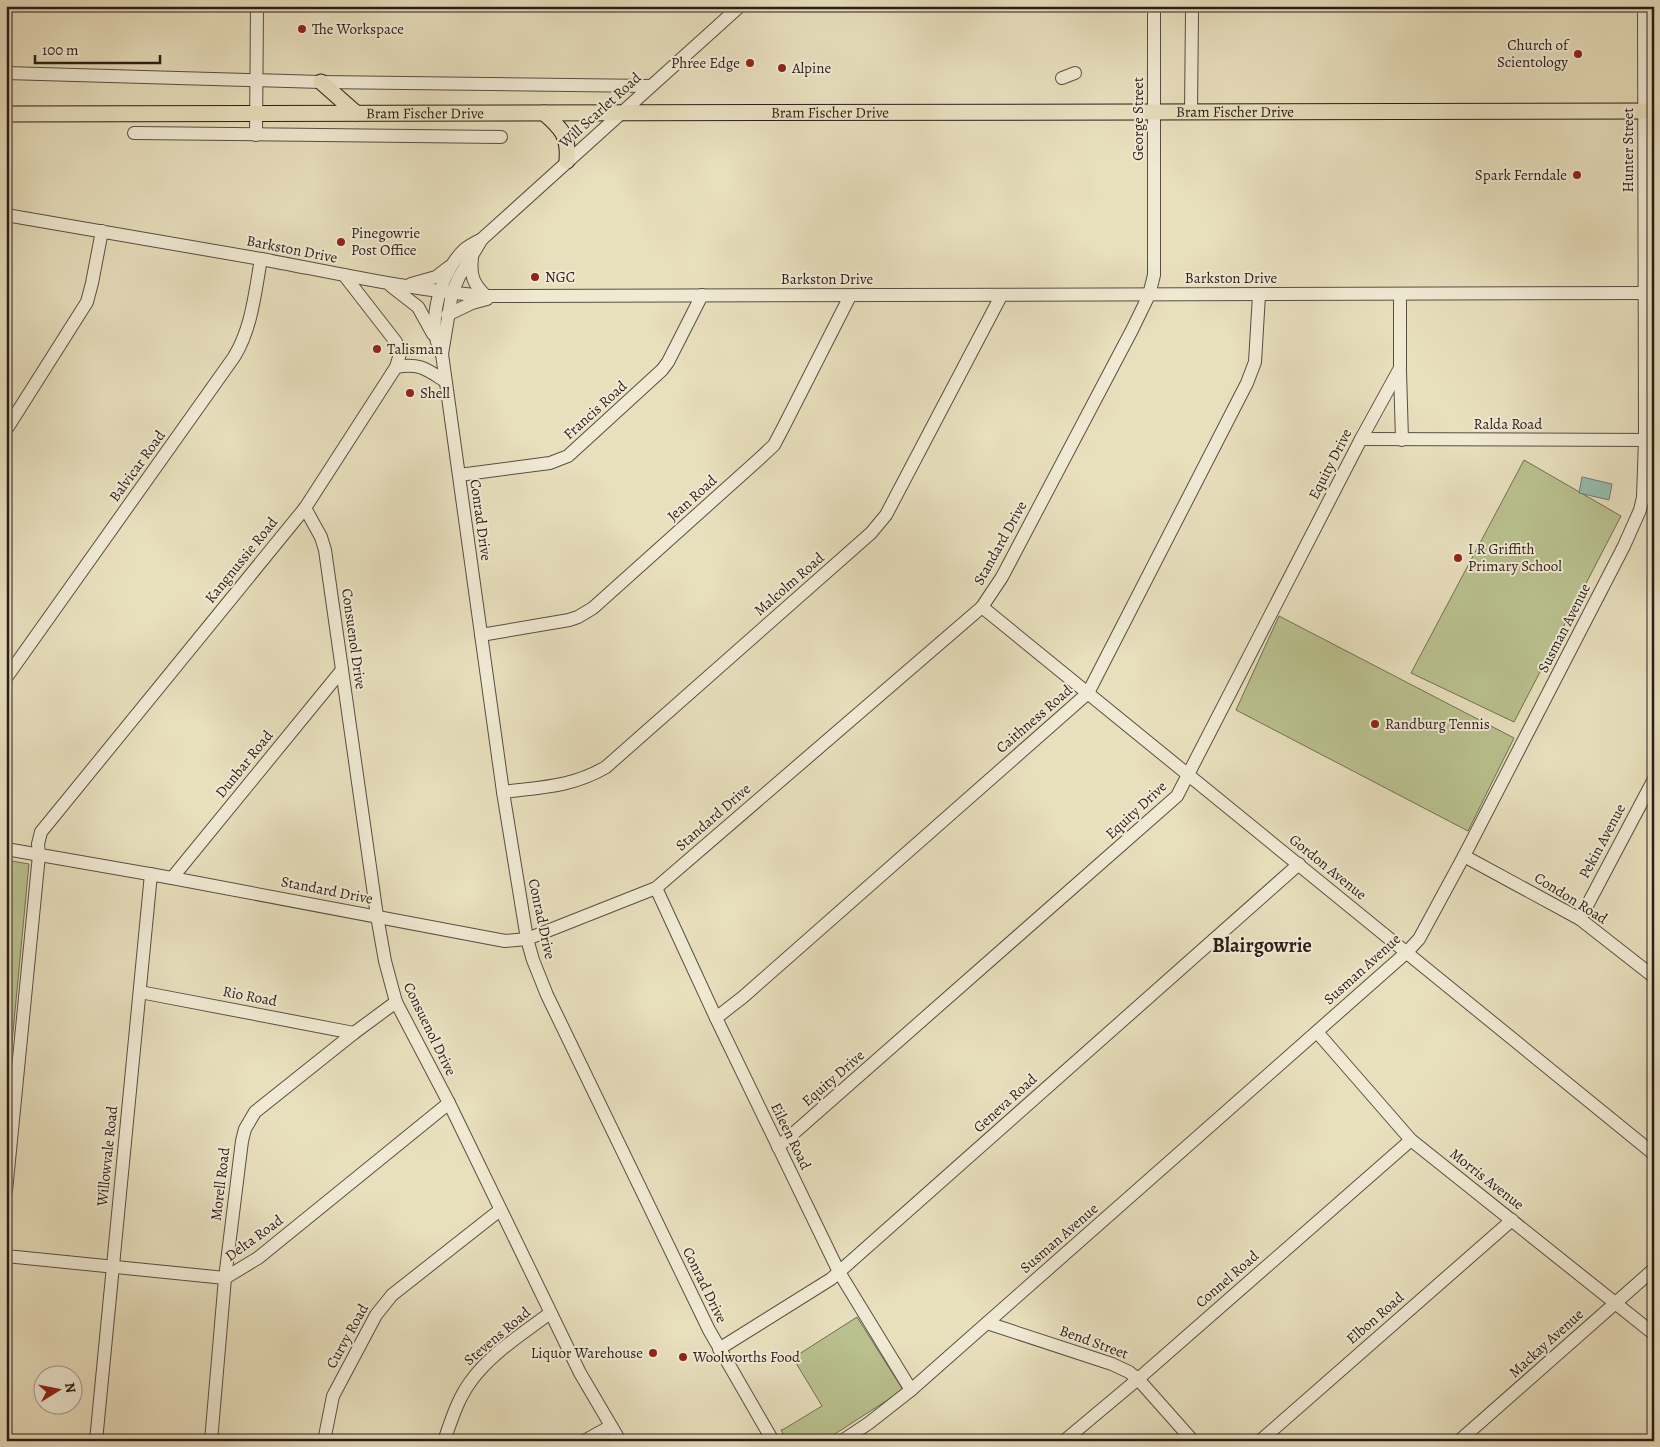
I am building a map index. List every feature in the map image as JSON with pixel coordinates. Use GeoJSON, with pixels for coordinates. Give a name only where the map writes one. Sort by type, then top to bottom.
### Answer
{"type":"FeatureCollection","features":[{"type":"Feature","properties":{"kind":"main road"},"geometry":{"type":"LineString","coordinates":[[321,82],[356,113]]}},
{"type":"Feature","properties":{"kind":"main road","name":"Bram Fischer Drive"},"geometry":{"type":"LineString","coordinates":[[6,114],[1649,111]]}},
{"type":"Feature","properties":{"kind":"main road"},"geometry":{"type":"LineString","coordinates":[[544,113],[557,124],[565,136],[568,149],[567,161]]}},
{"type":"Feature","properties":{"kind":"street"},"geometry":{"type":"LineString","coordinates":[[256,134],[257,6]]}},
{"type":"Feature","properties":{"kind":"street","name":"Will Scarlet Road"},"geometry":{"type":"LineString","coordinates":[[446,292],[446,275],[466,248],[482,239],[740,6]]}},
{"type":"Feature","properties":{"kind":"street","name":"George Street"},"geometry":{"type":"LineString","coordinates":[[1154,6],[1154,232]]}},
{"type":"Feature","properties":{"kind":"street","name":"Hunter Street"},"geometry":{"type":"LineString","coordinates":[[1644,6],[1649,111],[1649,294]]}},
{"type":"Feature","properties":{"kind":"street"},"geometry":{"type":"LineString","coordinates":[[1191,112],[1192,12]]}},
{"type":"Feature","properties":{"kind":"street","name":"Bram Fischer Drive"},"geometry":{"type":"LineString","coordinates":[[6,73],[321,82],[650,86]]}},
{"type":"Feature","properties":{"kind":"street"},"geometry":{"type":"LineString","coordinates":[[1062,78],[1074,73]]}},
{"type":"Feature","properties":{"kind":"street","name":"Bram Fischer Drive"},"geometry":{"type":"LineString","coordinates":[[134,133],[501,137]]}},
{"type":"Feature","properties":{"kind":"street","name":"Barkston Drive"},"geometry":{"type":"LineString","coordinates":[[6,215],[261,259],[403,286],[490,296],[1649,294]]}},
{"type":"Feature","properties":{"kind":"street"},"geometry":{"type":"LineString","coordinates":[[6,430],[84,308],[90,290],[102,231]]}},
{"type":"Feature","properties":{"kind":"street","name":"Standard Drive"},"geometry":{"type":"LineString","coordinates":[[6,849],[151,874],[505,941],[527,939],[656,888],[982,607],[1002,577],[1149,295],[1154,275],[1154,232]]}},
{"type":"Feature","properties":{"kind":"street","name":"Will Scarlet Road"},"geometry":{"type":"LineString","coordinates":[[446,292],[472,258],[482,239]]}},
{"type":"Feature","properties":{"kind":"street"},"geometry":{"type":"LineString","coordinates":[[447,315],[490,296],[474,283],[471,270],[472,258]]}},
{"type":"Feature","properties":{"kind":"street","name":"Balvicar Road"},"geometry":{"type":"LineString","coordinates":[[6,678],[241,347],[247,329],[261,259]]}},
{"type":"Feature","properties":{"kind":"street"},"geometry":{"type":"LineString","coordinates":[[403,286],[436,277],[454,263]]}},
{"type":"Feature","properties":{"kind":"street"},"geometry":{"type":"LineString","coordinates":[[344,275],[396,342],[400,354],[396,367],[408,365],[423,367],[445,381]]}},
{"type":"Feature","properties":{"kind":"street"},"geometry":{"type":"LineString","coordinates":[[384,282],[418,306],[424,314],[435,338]]}},
{"type":"Feature","properties":{"kind":"street","name":"Conrad Drive"},"geometry":{"type":"LineString","coordinates":[[446,292],[447,315],[442,354],[445,381],[503,792],[527,939],[547,995],[684,1280],[719,1349],[773,1441]]}},
{"type":"Feature","properties":{"kind":"street","name":"Conrad Drive"},"geometry":{"type":"LineString","coordinates":[[442,354],[435,338],[435,317],[446,292]]}},
{"type":"Feature","properties":{"kind":"street","name":"Caithness Road"},"geometry":{"type":"LineString","coordinates":[[716,1018],[743,997],[1088,693],[1250,377],[1255,362],[1259,294]]}},
{"type":"Feature","properties":{"kind":"street","name":"Equity Drive"},"geometry":{"type":"LineString","coordinates":[[1400,294],[1402,440]]}},
{"type":"Feature","properties":{"kind":"street","name":"Susman Avenue"},"geometry":{"type":"LineString","coordinates":[[842,1441],[912,1390],[1407,952],[1419,939],[1464,856],[1634,524],[1643,497],[1649,440],[1649,294]]}},
{"type":"Feature","properties":{"kind":"street","name":"Francis Road"},"geometry":{"type":"LineString","coordinates":[[459,475],[534,466],[555,462],[568,456],[662,370],[702,295]]}},
{"type":"Feature","properties":{"kind":"street","name":"Jean Road"},"geometry":{"type":"LineString","coordinates":[[481,635],[578,617],[592,608],[758,460],[774,445],[850,296]]}},
{"type":"Feature","properties":{"kind":"street","name":"Malcolm Road"},"geometry":{"type":"LineString","coordinates":[[503,792],[561,785],[590,777],[606,767],[871,533],[886,515],[1001,296]]}},
{"type":"Feature","properties":{"kind":"street","name":"Kangnussie Road"},"geometry":{"type":"LineString","coordinates":[[6,1191],[39,855],[38,839],[41,832],[305,508],[396,367]]}},
{"type":"Feature","properties":{"kind":"street","name":"Equity Drive"},"geometry":{"type":"LineString","coordinates":[[778,1147],[1174,799],[1183,786],[1361,439],[1400,368]]}},
{"type":"Feature","properties":{"kind":"street","name":"Ralda Road"},"geometry":{"type":"LineString","coordinates":[[1361,439],[1649,440]]}},
{"type":"Feature","properties":{"kind":"street","name":"Consuenol Drive"},"geometry":{"type":"LineString","coordinates":[[305,508],[325,550],[377,916],[385,961],[396,1002],[449,1103],[580,1373],[620,1441]]}},
{"type":"Feature","properties":{"kind":"street","name":"Gordon Avenue"},"geometry":{"type":"LineString","coordinates":[[982,607],[1654,1154]]}},
{"type":"Feature","properties":{"kind":"street","name":"Dunbar Road"},"geometry":{"type":"LineString","coordinates":[[172,878],[342,670]]}},
{"type":"Feature","properties":{"kind":"street","name":"Pekin Avenue"},"geometry":{"type":"LineString","coordinates":[[1580,919],[1654,779]]}},
{"type":"Feature","properties":{"kind":"street","name":"Condon Road"},"geometry":{"type":"LineString","coordinates":[[1464,856],[1580,919],[1654,977]]}},
{"type":"Feature","properties":{"kind":"street","name":"Geneva Road"},"geometry":{"type":"LineString","coordinates":[[719,1349],[806,1295],[839,1272],[1299,864]]}},
{"type":"Feature","properties":{"kind":"street","name":"Willowvale Road"},"geometry":{"type":"LineString","coordinates":[[96,1441],[151,874]]}},
{"type":"Feature","properties":{"kind":"street","name":"Eileen Road"},"geometry":{"type":"LineString","coordinates":[[656,888],[716,1018],[839,1272],[912,1390]]}},
{"type":"Feature","properties":{"kind":"street","name":"Rio Road"},"geometry":{"type":"LineString","coordinates":[[140,992],[354,1033]]}},
{"type":"Feature","properties":{"kind":"street","name":"Morell Road"},"geometry":{"type":"LineString","coordinates":[[211,1441],[225,1278],[242,1141],[250,1119],[255,1112],[396,1002]]}},
{"type":"Feature","properties":{"kind":"street","name":"Morris Avenue"},"geometry":{"type":"LineString","coordinates":[[1316,1032],[1411,1140],[1614,1304],[1654,1334]]}},
{"type":"Feature","properties":{"kind":"street","name":"Delta Road"},"geometry":{"type":"LineString","coordinates":[[6,1256],[225,1278],[258,1258],[449,1103]]}},
{"type":"Feature","properties":{"kind":"street","name":"Connel Road"},"geometry":{"type":"LineString","coordinates":[[1064,1441],[1138,1379],[1411,1140]]}},
{"type":"Feature","properties":{"kind":"street","name":"Curvy Road"},"geometry":{"type":"LineString","coordinates":[[324,1441],[333,1396],[385,1302],[500,1210]]}},
{"type":"Feature","properties":{"kind":"street","name":"Elbon Road"},"geometry":{"type":"LineString","coordinates":[[1260,1441],[1512,1220]]}},
{"type":"Feature","properties":{"kind":"street","name":"Mackay Avenue"},"geometry":{"type":"LineString","coordinates":[[1460,1441],[1654,1269]]}},
{"type":"Feature","properties":{"kind":"street","name":"Stevens Road"},"geometry":{"type":"LineString","coordinates":[[444,1441],[464,1390],[479,1371],[496,1355],[550,1313]]}},
{"type":"Feature","properties":{"kind":"street","name":"Bend Street"},"geometry":{"type":"LineString","coordinates":[[987,1323],[1112,1364],[1129,1372],[1138,1379],[1193,1441]]}},
{"type":"Feature","properties":{"kind":"street"},"geometry":{"type":"LineString","coordinates":[[584,1441],[611,1426]]}},
{"type":"Feature","properties":{"kind":"green space"},"geometry":{"type":"Polygon","coordinates":[[[1524,460],[1621,516],[1514,722],[1411,673],[1524,460]]]}},
{"type":"Feature","properties":{"kind":"green space","name":"Randburg Tennis"},"geometry":{"type":"Polygon","coordinates":[[[1279,616],[1514,738],[1468,831],[1236,710],[1279,616]]]}},
{"type":"Feature","properties":{"kind":"green space"},"geometry":{"type":"Polygon","coordinates":[[[6,860],[29,864],[6,1106],[6,860]]]}},
{"type":"Feature","properties":{"kind":"green space"},"geometry":{"type":"Polygon","coordinates":[[[857,1317],[903,1390],[824,1441],[787,1441],[781,1430],[822,1406],[793,1358],[857,1317]]]}},
{"type":"Feature","properties":{"kind":"shaded area"},"geometry":{"type":"Polygon","coordinates":[[[1582,477],[1612,484],[1609,500],[1579,493],[1582,477]]]}},
{"type":"Feature","properties":{"kind":"place","name":"The Workspace"},"geometry":{"type":"Point","coordinates":[302,29]}},
{"type":"Feature","properties":{"kind":"place","name":"Church of Scientology"},"geometry":{"type":"Point","coordinates":[1578,54]}},
{"type":"Feature","properties":{"kind":"place","name":"Phree Edge"},"geometry":{"type":"Point","coordinates":[750,63]}},
{"type":"Feature","properties":{"kind":"place","name":"Alpine"},"geometry":{"type":"Point","coordinates":[782,68]}},
{"type":"Feature","properties":{"kind":"place","name":"Spark Ferndale"},"geometry":{"type":"Point","coordinates":[1577,175]}},
{"type":"Feature","properties":{"kind":"place","name":"Pinegowrie Post Office"},"geometry":{"type":"Point","coordinates":[341,242]}},
{"type":"Feature","properties":{"kind":"place","name":"NGC"},"geometry":{"type":"Point","coordinates":[535,277]}},
{"type":"Feature","properties":{"kind":"place","name":"Talisman"},"geometry":{"type":"Point","coordinates":[377,349]}},
{"type":"Feature","properties":{"kind":"place","name":"Shell"},"geometry":{"type":"Point","coordinates":[410,393]}},
{"type":"Feature","properties":{"kind":"place","name":"I R Griffith Primary School"},"geometry":{"type":"Point","coordinates":[1458,558]}},
{"type":"Feature","properties":{"kind":"place","name":"Randburg Tennis"},"geometry":{"type":"Point","coordinates":[1375,724]}},
{"type":"Feature","properties":{"kind":"place","name":"Liquor Warehouse"},"geometry":{"type":"Point","coordinates":[653,1353]}},
{"type":"Feature","properties":{"kind":"place","name":"Woolworths Food"},"geometry":{"type":"Point","coordinates":[683,1357]}},
{"type":"Feature","properties":{"kind":"district","name":"Blairgowrie"},"geometry":{"type":"Point","coordinates":[1262,945]}}]}
